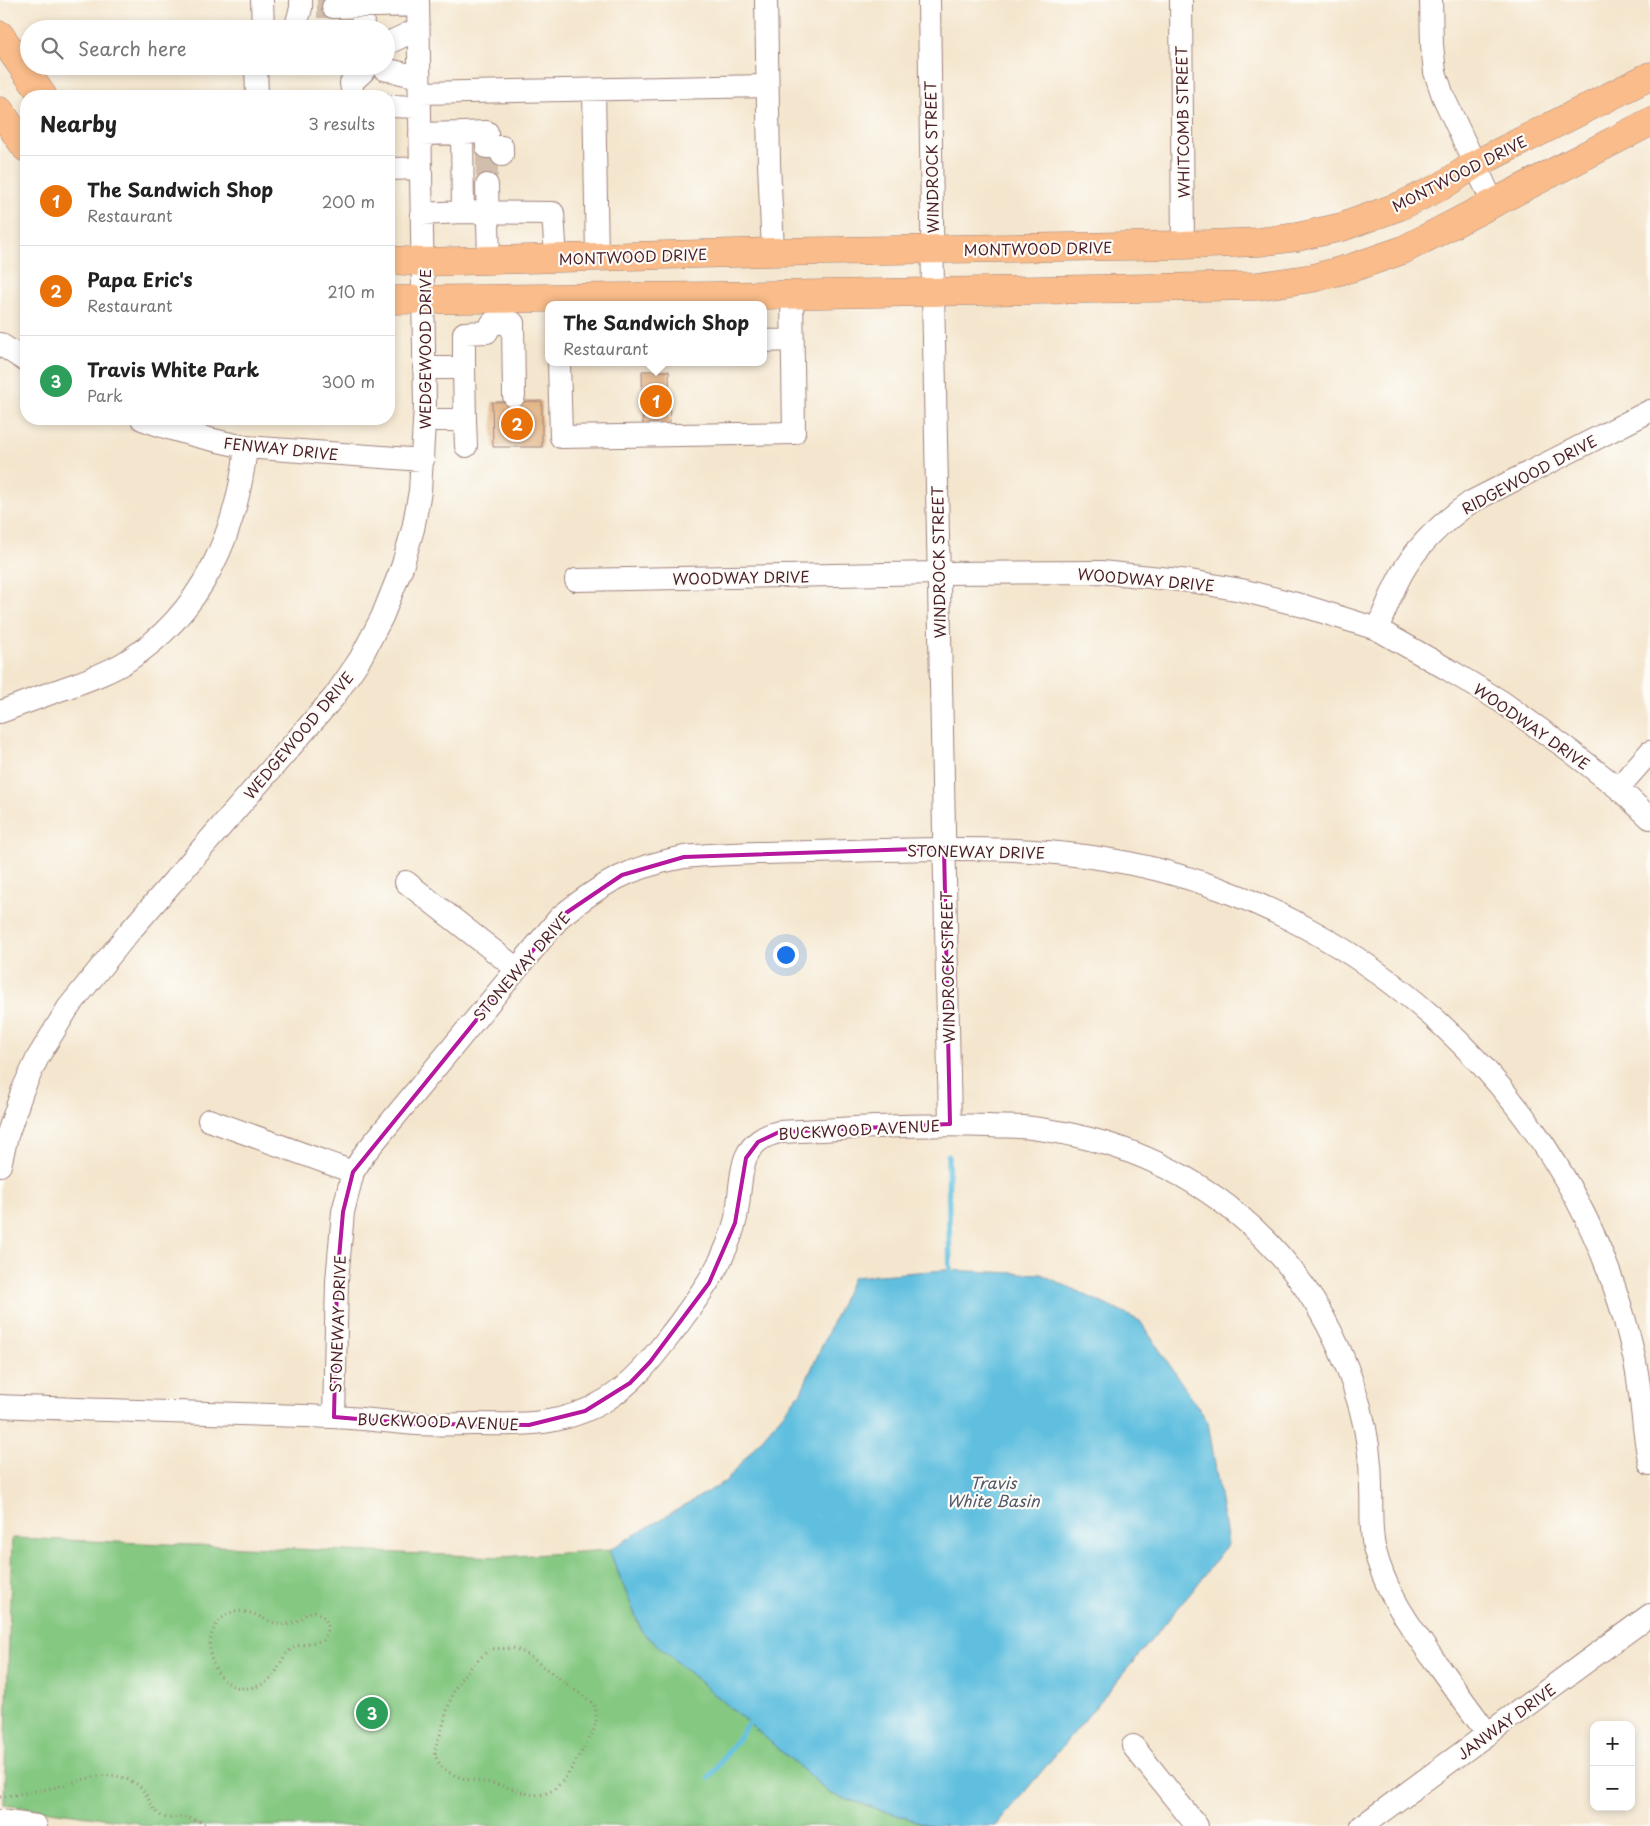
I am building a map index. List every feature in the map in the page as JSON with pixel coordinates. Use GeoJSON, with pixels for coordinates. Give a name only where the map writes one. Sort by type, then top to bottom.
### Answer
{"type":"FeatureCollection","features":[{"type":"Feature","properties":{"kind":"main road"},"geometry":{"type":"LineString","coordinates":[[0,35],[20,63]]}},
{"type":"Feature","properties":{"kind":"main road"},"geometry":{"type":"LineString","coordinates":[[28,75],[39,90]]}},
{"type":"Feature","properties":{"kind":"main road","name":"MONTWOOD DRIVE"},"geometry":{"type":"LineString","coordinates":[[395,260],[423,262],[773,252],[1184,244],[1259,242],[1297,237],[1342,226],[1400,206],[1442,186],[1474,166],[1650,76]]}},
{"type":"Feature","properties":{"kind":"main road"},"geometry":{"type":"LineString","coordinates":[[0,111],[20,139]]}},
{"type":"Feature","properties":{"kind":"main road"},"geometry":{"type":"LineString","coordinates":[[558,301],[1248,286],[1313,278],[1351,268],[1403,250],[1650,122]]}},
{"type":"Feature","properties":{"kind":"main road"},"geometry":{"type":"LineString","coordinates":[[679,299],[696,254]]}},
{"type":"Feature","properties":{"kind":"main road"},"geometry":{"type":"LineString","coordinates":[[395,300],[422,301],[514,311],[545,304]]}},
{"type":"Feature","properties":{"kind":"street"},"geometry":{"type":"LineString","coordinates":[[262,0],[263,20]]}},
{"type":"Feature","properties":{"kind":"street"},"geometry":{"type":"LineString","coordinates":[[766,0],[773,252]]}},
{"type":"Feature","properties":{"kind":"street","name":"WINDROCK STREET"},"geometry":{"type":"LineString","coordinates":[[929,0],[932,250],[950,1124]]}},
{"type":"Feature","properties":{"kind":"street","name":"WHITCOMB STREET"},"geometry":{"type":"LineString","coordinates":[[1180,0],[1184,244]]}},
{"type":"Feature","properties":{"kind":"street"},"geometry":{"type":"LineString","coordinates":[[1431,0],[1435,72],[1443,96],[1474,166],[1493,203]]}},
{"type":"Feature","properties":{"kind":"street"},"geometry":{"type":"LineString","coordinates":[[362,3],[363,20]]}},
{"type":"Feature","properties":{"kind":"street"},"geometry":{"type":"LineString","coordinates":[[310,10],[362,3],[418,3]]}},
{"type":"Feature","properties":{"kind":"street","name":"WEDGEWOOD DRIVE"},"geometry":{"type":"LineString","coordinates":[[0,1165],[4,1135],[23,1089],[38,1056],[68,1008],[130,931],[334,696],[360,659],[382,618],[402,567],[420,490],[425,420],[418,3]]}},
{"type":"Feature","properties":{"kind":"street"},"geometry":{"type":"LineString","coordinates":[[395,40],[418,29]]}},
{"type":"Feature","properties":{"kind":"street"},"geometry":{"type":"LineString","coordinates":[[256,75],[257,90]]}},
{"type":"Feature","properties":{"kind":"street"},"geometry":{"type":"LineString","coordinates":[[353,90],[352,83],[360,75]]}},
{"type":"Feature","properties":{"kind":"street"},"geometry":{"type":"LineString","coordinates":[[393,75],[420,92]]}},
{"type":"Feature","properties":{"kind":"street"},"geometry":{"type":"LineString","coordinates":[[395,103],[420,92],[767,86]]}},
{"type":"Feature","properties":{"kind":"street"},"geometry":{"type":"LineString","coordinates":[[594,90],[597,257]]}},
{"type":"Feature","properties":{"kind":"street"},"geometry":{"type":"LineString","coordinates":[[420,134],[486,132],[492,152]]}},
{"type":"Feature","properties":{"kind":"street"},"geometry":{"type":"LineString","coordinates":[[462,133],[463,212]]}},
{"type":"Feature","properties":{"kind":"street"},"geometry":{"type":"LineString","coordinates":[[395,169],[421,168]]}},
{"type":"Feature","properties":{"kind":"street"},"geometry":{"type":"LineString","coordinates":[[489,260],[496,213],[495,184]]}},
{"type":"Feature","properties":{"kind":"street"},"geometry":{"type":"LineString","coordinates":[[421,214],[463,212],[553,213],[556,258]]}},
{"type":"Feature","properties":{"kind":"street"},"geometry":{"type":"LineString","coordinates":[[560,366],[561,437],[794,433],[792,295]]}},
{"type":"Feature","properties":{"kind":"street"},"geometry":{"type":"LineString","coordinates":[[466,446],[464,333],[486,332],[492,323],[514,311],[514,396]]}},
{"type":"Feature","properties":{"kind":"street"},"geometry":{"type":"LineString","coordinates":[[767,340],[792,340]]}},
{"type":"Feature","properties":{"kind":"street"},"geometry":{"type":"LineString","coordinates":[[0,344],[20,357]]}},
{"type":"Feature","properties":{"kind":"street"},"geometry":{"type":"LineString","coordinates":[[424,368],[464,368]]}},
{"type":"Feature","properties":{"kind":"street","name":"RIDGEWOOD DRIVE"},"geometry":{"type":"LineString","coordinates":[[1377,629],[1402,573],[1430,536],[1454,514],[1471,502],[1650,411]]}},
{"type":"Feature","properties":{"kind":"street"},"geometry":{"type":"LineString","coordinates":[[425,420],[465,420]]}},
{"type":"Feature","properties":{"kind":"street","name":"FENWAY DRIVE"},"geometry":{"type":"LineString","coordinates":[[162,425],[246,447],[423,460]]}},
{"type":"Feature","properties":{"kind":"street"},"geometry":{"type":"LineString","coordinates":[[0,712],[102,674],[118,666],[152,643],[172,624],[201,588],[221,551],[235,512],[243,477],[246,447]]}},
{"type":"Feature","properties":{"kind":"street","name":"WOODWAY DRIVE"},"geometry":{"type":"LineString","coordinates":[[576,580],[1101,572],[1190,581],[1241,590],[1304,606],[1377,629],[1502,702],[1618,788],[1650,818]]}},
{"type":"Feature","properties":{"kind":"street"},"geometry":{"type":"LineString","coordinates":[[1618,788],[1650,752]]}},
{"type":"Feature","properties":{"kind":"street","name":"STONEWAY DRIVE"},"geometry":{"type":"LineString","coordinates":[[334,1417],[337,1282],[342,1212],[353,1172],[365,1153],[560,917],[584,897],[622,875],[657,862],[700,855],[944,848],[1030,850],[1089,856],[1195,880],[1251,902],[1296,923],[1354,956],[1400,989],[1429,1013],[1476,1059],[1513,1102],[1541,1140],[1564,1177],[1588,1224],[1609,1273],[1628,1332],[1639,1384],[1644,1440],[1650,1464]]}},
{"type":"Feature","properties":{"kind":"street"},"geometry":{"type":"LineString","coordinates":[[406,882],[517,969]]}},
{"type":"Feature","properties":{"kind":"street"},"geometry":{"type":"LineString","coordinates":[[209,1120],[353,1172]]}},
{"type":"Feature","properties":{"kind":"street","name":"BUCKWOOD AVENUE"},"geometry":{"type":"LineString","coordinates":[[0,1406],[122,1412],[334,1417],[418,1424],[529,1425],[558,1420],[585,1411],[606,1400],[630,1383],[650,1362],[709,1283],[724,1254],[735,1223],[746,1158],[758,1142],[770,1134],[778,1132],[950,1124],[1030,1128],[1080,1136],[1121,1147],[1180,1173],[1222,1201],[1249,1224],[1279,1254],[1309,1293],[1331,1330],[1348,1369],[1361,1410],[1368,1452],[1371,1488],[1370,1514],[1374,1544],[1382,1574],[1392,1597],[1408,1623],[1488,1734]]}},
{"type":"Feature","properties":{"kind":"street","name":"JANWAY DRIVE"},"geometry":{"type":"LineString","coordinates":[[1362,1826],[1650,1615]]}},
{"type":"Feature","properties":{"kind":"street"},"geometry":{"type":"LineString","coordinates":[[1133,1746],[1197,1826]]}},
{"type":"Feature","properties":{"kind":"street"},"geometry":{"type":"LineString","coordinates":[[0,1821],[36,1826]]}},
{"type":"Feature","properties":{"kind":"path"},"geometry":{"type":"LineString","coordinates":[[235,1611],[251,1613],[271,1622],[289,1625],[300,1620],[307,1612],[314,1611],[322,1614],[328,1623],[328,1630],[323,1640],[294,1647],[268,1682],[252,1688],[238,1687],[226,1681],[215,1669],[212,1661],[210,1645],[213,1632],[217,1621],[225,1614],[235,1611]]}},
{"type":"Feature","properties":{"kind":"path"},"geometry":{"type":"LineString","coordinates":[[513,1648],[525,1653],[594,1704],[597,1722],[571,1770],[557,1787],[547,1793],[519,1792],[496,1784],[476,1782],[453,1775],[441,1766],[435,1755],[436,1743],[441,1734],[451,1698],[463,1676],[490,1649],[513,1648]]}},
{"type":"Feature","properties":{"kind":"path"},"geometry":{"type":"LineString","coordinates":[[0,1797],[58,1786],[105,1774],[122,1776],[138,1784],[146,1792],[158,1814],[164,1818],[172,1819],[179,1817],[209,1826]]}},
{"type":"Feature","properties":{"kind":"highlighted area"},"geometry":{"type":"Polygon","coordinates":[[[944,848],[950,1124],[779,1132],[758,1142],[746,1158],[735,1223],[709,1283],[650,1362],[630,1383],[585,1411],[529,1425],[418,1424],[334,1417],[337,1281],[343,1212],[353,1172],[560,917],[622,875],[684,857],[944,848]]]}},
{"type":"Feature","properties":{"kind":"green space"},"geometry":{"type":"Polygon","coordinates":[[[12,1538],[501,1557],[609,1550],[642,1632],[831,1794],[932,1826],[146,1826],[134,1822],[4,1805],[12,1538]]]}},
{"type":"Feature","properties":{"kind":"water","name":"Travis White Basin"},"geometry":{"type":"Polygon","coordinates":[[[944,1270],[1041,1274],[1140,1321],[1208,1422],[1228,1544],[1194,1589],[996,1826],[932,1826],[831,1794],[642,1632],[609,1550],[726,1481],[801,1392],[853,1277],[944,1270]]]}},
{"type":"Feature","properties":{"kind":"building"},"geometry":{"type":"Polygon","coordinates":[[[642,371],[669,371],[670,432],[643,433],[642,371]]]}},
{"type":"Feature","properties":{"kind":"building"},"geometry":{"type":"Polygon","coordinates":[[[542,401],[542,447],[493,447],[492,402],[542,401]]]}},
{"type":"Feature","properties":{"kind":"waterway"},"geometry":{"type":"LineString","coordinates":[[948,1156],[950,1277]]}},
{"type":"Feature","properties":{"kind":"waterway"},"geometry":{"type":"LineString","coordinates":[[709,1778],[752,1719]]}},
{"type":"Feature","properties":{"kind":"tunnel"},"geometry":{"type":"LineString","coordinates":[[317,7],[333,7]]}},
{"type":"Feature","properties":{"kind":"tunnel"},"geometry":{"type":"LineString","coordinates":[[487,155],[487,185]]}},
{"type":"Feature","properties":{"kind":"place","name":"The Sandwich Shop"},"geometry":{"type":"Point","coordinates":[656,401]}},
{"type":"Feature","properties":{"kind":"place","name":"Papa Eric's"},"geometry":{"type":"Point","coordinates":[517,424]}},
{"type":"Feature","properties":{"kind":"place","name":"Travis White Park"},"geometry":{"type":"Point","coordinates":[372,1713]}}]}
